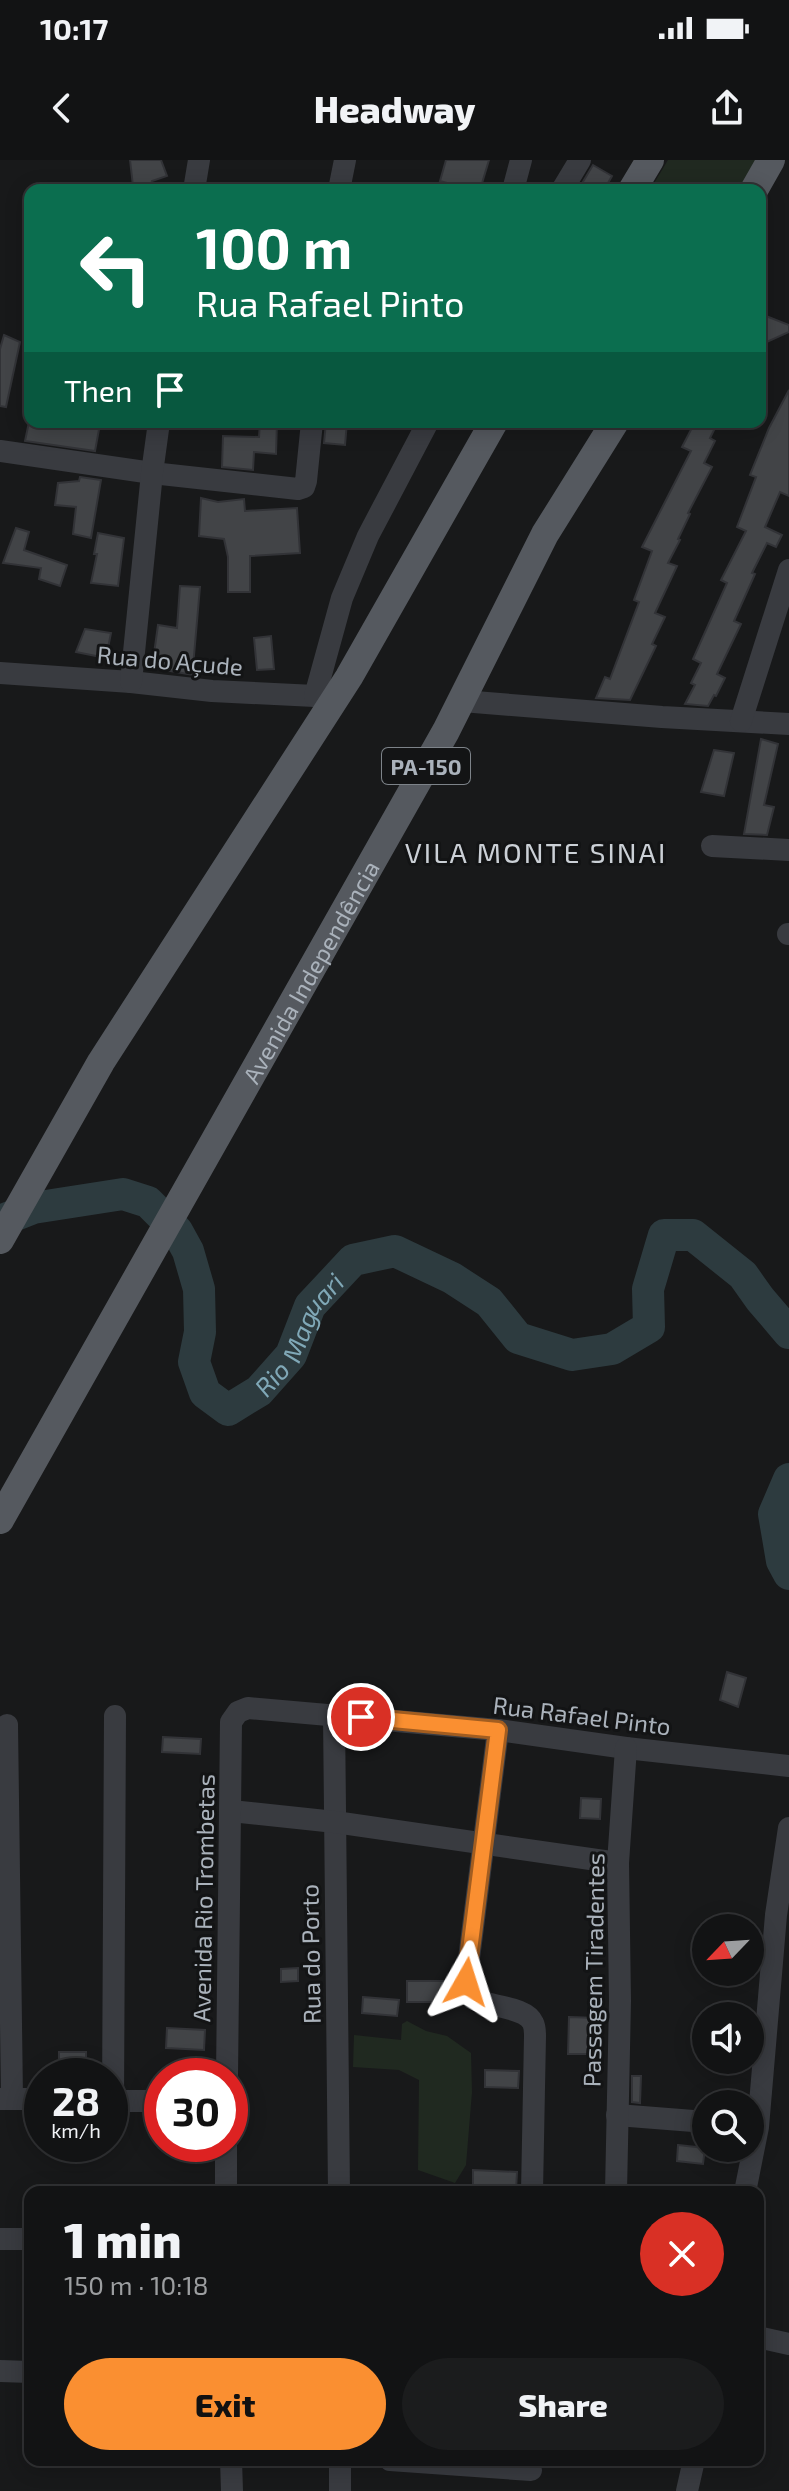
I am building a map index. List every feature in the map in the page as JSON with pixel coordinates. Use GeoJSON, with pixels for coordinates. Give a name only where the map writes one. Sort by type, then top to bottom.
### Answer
{"type":"FeatureCollection","features":[{"type":"Feature","properties":{"kind":"main road"},"geometry":{"type":"LineString","coordinates":[[636,184],[650,160]]}},
{"type":"Feature","properties":{"kind":"main road"},"geometry":{"type":"LineString","coordinates":[[757,184],[771,160]]}},
{"type":"Feature","properties":{"kind":"main road"},"geometry":{"type":"LineString","coordinates":[[0,1240],[101,1062],[490,428]]}},
{"type":"Feature","properties":{"kind":"main road"},"geometry":{"type":"LineString","coordinates":[[466,469],[500,444],[510,428]]}},
{"type":"Feature","properties":{"kind":"main road"},"geometry":{"type":"LineString","coordinates":[[545,534],[555,491],[593,428]]}},
{"type":"Feature","properties":{"kind":"main road","name":"Avenida Independência"},"geometry":{"type":"LineString","coordinates":[[0,1520],[462,701],[545,534],[611,428]]}},
{"type":"Feature","properties":{"kind":"street"},"geometry":{"type":"LineString","coordinates":[[195,184],[199,160]]}},
{"type":"Feature","properties":{"kind":"street"},"geometry":{"type":"LineString","coordinates":[[340,184],[345,160]]}},
{"type":"Feature","properties":{"kind":"street"},"geometry":{"type":"LineString","coordinates":[[515,184],[521,160]]}},
{"type":"Feature","properties":{"kind":"street"},"geometry":{"type":"LineString","coordinates":[[566,184],[580,160]]}},
{"type":"Feature","properties":{"kind":"street"},"geometry":{"type":"LineString","coordinates":[[131,682],[158,428]]}},
{"type":"Feature","properties":{"kind":"street"},"geometry":{"type":"LineString","coordinates":[[0,451],[152,473],[298,489],[304,487],[306,481],[311,428]]}},
{"type":"Feature","properties":{"kind":"street"},"geometry":{"type":"LineString","coordinates":[[326,697],[342,598],[368,536],[425,428]]}},
{"type":"Feature","properties":{"kind":"street"},"geometry":{"type":"LineString","coordinates":[[741,721],[789,570]]}},
{"type":"Feature","properties":{"kind":"street","name":"Rua do Açude"},"geometry":{"type":"LineString","coordinates":[[0,673],[326,697]]}},
{"type":"Feature","properties":{"kind":"street"},"geometry":{"type":"LineString","coordinates":[[462,701],[789,724]]}},
{"type":"Feature","properties":{"kind":"street"},"geometry":{"type":"LineString","coordinates":[[712,846],[789,850]]}},
{"type":"Feature","properties":{"kind":"street","name":"Rua Rafael Pinto"},"geometry":{"type":"LineString","coordinates":[[231,1722],[238,1712],[248,1708],[498,1730],[789,1766]]}},
{"type":"Feature","properties":{"kind":"street","name":"Rua do Porto"},"geometry":{"type":"LineString","coordinates":[[334,1715],[339,2186]]}},
{"type":"Feature","properties":{"kind":"street"},"geometry":{"type":"LineString","coordinates":[[111,2058],[115,1716]]}},
{"type":"Feature","properties":{"kind":"street","name":"Avenida Rio Trombetas"},"geometry":{"type":"LineString","coordinates":[[227,2058],[231,1722]]}},
{"type":"Feature","properties":{"kind":"street"},"geometry":{"type":"LineString","coordinates":[[6,2098],[7,1725]]}},
{"type":"Feature","properties":{"kind":"street"},"geometry":{"type":"LineString","coordinates":[[498,1730],[466,1982],[472,1998],[515,2010],[527,2015],[533,2023],[532,2186]]}},
{"type":"Feature","properties":{"kind":"street","name":"Passagem Tiradentes"},"geometry":{"type":"LineString","coordinates":[[616,2186],[620,2001],[618,1863],[626,1748]]}},
{"type":"Feature","properties":{"kind":"street"},"geometry":{"type":"LineString","coordinates":[[231,1811],[335,1822],[618,1863]]}},
{"type":"Feature","properties":{"kind":"street"},"geometry":{"type":"LineString","coordinates":[[758,2090],[776,1915],[789,1828]]}},
{"type":"Feature","properties":{"kind":"street"},"geometry":{"type":"LineString","coordinates":[[617,2115],[692,2121]]}},
{"type":"Feature","properties":{"kind":"street"},"geometry":{"type":"LineString","coordinates":[[226,2162],[226,2186]]}},
{"type":"Feature","properties":{"kind":"street"},"geometry":{"type":"LineString","coordinates":[[746,2186],[749,2162]]}},
{"type":"Feature","properties":{"kind":"street"},"geometry":{"type":"LineString","coordinates":[[0,2239],[24,2239]]}},
{"type":"Feature","properties":{"kind":"street"},"geometry":{"type":"LineString","coordinates":[[764,2338],[789,2344]]}},
{"type":"Feature","properties":{"kind":"street"},"geometry":{"type":"LineString","coordinates":[[0,2371],[24,2372]]}},
{"type":"Feature","properties":{"kind":"street"},"geometry":{"type":"LineString","coordinates":[[231,2466],[232,2491]]}},
{"type":"Feature","properties":{"kind":"street"},"geometry":{"type":"LineString","coordinates":[[340,2466],[340,2491]]}},
{"type":"Feature","properties":{"kind":"street"},"geometry":{"type":"LineString","coordinates":[[450,2466],[530,2474]]}},
{"type":"Feature","properties":{"kind":"street"},"geometry":{"type":"LineString","coordinates":[[687,2491],[693,2466]]}},
{"type":"Feature","properties":{"kind":"shaded area"},"geometry":{"type":"Polygon","coordinates":[[[668,160],[762,160],[748,184],[654,184],[668,160]]]}},
{"type":"Feature","properties":{"kind":"shaded area"},"geometry":{"type":"Polygon","coordinates":[[[407,2021],[426,2031],[447,2036],[471,2053],[472,2092],[466,2165],[455,2183],[418,2170],[419,2080],[399,2070],[353,2067],[354,2035],[401,2040],[402,2024],[407,2021]]]}},
{"type":"Feature","properties":{"kind":"building"},"geometry":{"type":"Polygon","coordinates":[[[130,160],[161,160],[167,176],[151,184],[133,184],[130,160]]]}},
{"type":"Feature","properties":{"kind":"building"},"geometry":{"type":"Polygon","coordinates":[[[446,160],[489,160],[482,184],[440,181],[446,160]]]}},
{"type":"Feature","properties":{"kind":"building"},"geometry":{"type":"Polygon","coordinates":[[[593,165],[612,176],[607,184],[582,184],[593,165]]]}},
{"type":"Feature","properties":{"kind":"building"},"geometry":{"type":"Polygon","coordinates":[[[766,316],[789,325],[789,332],[766,342],[766,316]]]}},
{"type":"Feature","properties":{"kind":"building"},"geometry":{"type":"Polygon","coordinates":[[[4,335],[20,342],[6,407],[0,406],[0,349],[4,335]]]}},
{"type":"Feature","properties":{"kind":"building"},"geometry":{"type":"Polygon","coordinates":[[[789,390],[789,496],[780,492],[765,527],[782,535],[776,547],[767,543],[752,573],[755,574],[734,621],[741,624],[717,674],[725,678],[716,696],[708,706],[685,704],[695,685],[691,683],[701,663],[693,659],[727,583],[721,580],[746,531],[737,527],[756,477],[750,475],[789,390]]]}},
{"type":"Feature","properties":{"kind":"building"},"geometry":{"type":"Polygon","coordinates":[[[28,428],[99,428],[95,451],[25,441],[28,428]]]}},
{"type":"Feature","properties":{"kind":"building"},"geometry":{"type":"Polygon","coordinates":[[[260,428],[277,428],[276,454],[254,452],[253,470],[222,467],[223,436],[259,437],[260,428]]]}},
{"type":"Feature","properties":{"kind":"building"},"geometry":{"type":"Polygon","coordinates":[[[325,428],[346,428],[345,445],[324,443],[325,428]]]}},
{"type":"Feature","properties":{"kind":"building"},"geometry":{"type":"Polygon","coordinates":[[[692,428],[715,428],[710,438],[715,441],[704,463],[712,467],[688,513],[680,540],[668,563],[677,566],[655,613],[665,617],[652,644],[656,646],[630,700],[596,698],[605,677],[610,679],[639,602],[634,600],[652,551],[642,547],[691,451],[682,447],[692,428]]]}},
{"type":"Feature","properties":{"kind":"building"},"geometry":{"type":"Polygon","coordinates":[[[80,477],[101,480],[91,538],[73,534],[76,507],[55,505],[58,483],[79,481],[80,477]]]}},
{"type":"Feature","properties":{"kind":"building"},"geometry":{"type":"Polygon","coordinates":[[[201,498],[218,502],[244,499],[245,511],[297,508],[300,553],[250,556],[250,592],[228,592],[228,557],[224,539],[199,536],[201,498]]]}},
{"type":"Feature","properties":{"kind":"building"},"geometry":{"type":"Polygon","coordinates":[[[16,528],[29,532],[24,550],[67,565],[60,586],[39,579],[41,568],[3,563],[16,528]]]}},
{"type":"Feature","properties":{"kind":"building"},"geometry":{"type":"Polygon","coordinates":[[[98,533],[124,538],[118,586],[91,583],[98,533]]]}},
{"type":"Feature","properties":{"kind":"building"},"geometry":{"type":"Polygon","coordinates":[[[180,586],[200,587],[194,675],[152,668],[158,625],[177,628],[180,586]]]}},
{"type":"Feature","properties":{"kind":"building"},"geometry":{"type":"Polygon","coordinates":[[[85,629],[111,633],[106,658],[76,652],[85,629]]]}},
{"type":"Feature","properties":{"kind":"building"},"geometry":{"type":"Polygon","coordinates":[[[271,636],[274,669],[257,670],[254,638],[271,636]]]}},
{"type":"Feature","properties":{"kind":"building"},"geometry":{"type":"Polygon","coordinates":[[[761,739],[778,744],[764,805],[774,807],[767,835],[744,834],[761,739]]]}},
{"type":"Feature","properties":{"kind":"building"},"geometry":{"type":"Polygon","coordinates":[[[714,750],[734,753],[724,796],[701,792],[714,750]]]}},
{"type":"Feature","properties":{"kind":"building"},"geometry":{"type":"Polygon","coordinates":[[[727,1672],[746,1678],[738,1707],[720,1700],[727,1672]]]}},
{"type":"Feature","properties":{"kind":"building"},"geometry":{"type":"Polygon","coordinates":[[[163,1737],[201,1739],[200,1754],[162,1752],[163,1737]]]}},
{"type":"Feature","properties":{"kind":"building"},"geometry":{"type":"Polygon","coordinates":[[[581,1798],[601,1799],[600,1819],[580,1818],[581,1798]]]}},
{"type":"Feature","properties":{"kind":"building"},"geometry":{"type":"Polygon","coordinates":[[[298,1968],[298,1981],[281,1982],[281,1969],[298,1968]]]}},
{"type":"Feature","properties":{"kind":"building"},"geometry":{"type":"Polygon","coordinates":[[[407,1981],[449,1981],[449,2002],[407,2002],[407,1981]]]}},
{"type":"Feature","properties":{"kind":"building"},"geometry":{"type":"Polygon","coordinates":[[[363,1997],[399,2000],[397,2016],[362,2013],[363,1997]]]}},
{"type":"Feature","properties":{"kind":"building"},"geometry":{"type":"Polygon","coordinates":[[[569,2017],[597,2018],[596,2054],[568,2054],[569,2017]]]}},
{"type":"Feature","properties":{"kind":"building"},"geometry":{"type":"Polygon","coordinates":[[[167,2028],[205,2030],[204,2050],[166,2048],[167,2028]]]}},
{"type":"Feature","properties":{"kind":"building"},"geometry":{"type":"Polygon","coordinates":[[[59,2052],[86,2052],[86,2058],[59,2058],[59,2052]]]}},
{"type":"Feature","properties":{"kind":"building"},"geometry":{"type":"Polygon","coordinates":[[[485,2070],[519,2071],[518,2088],[485,2087],[485,2070]]]}},
{"type":"Feature","properties":{"kind":"building"},"geometry":{"type":"Polygon","coordinates":[[[632,2076],[641,2076],[640,2103],[632,2102],[632,2076]]]}},
{"type":"Feature","properties":{"kind":"building"},"geometry":{"type":"Polygon","coordinates":[[[678,2145],[692,2147],[692,2162],[703,2162],[703,2164],[677,2161],[678,2145]]]}},
{"type":"Feature","properties":{"kind":"building"},"geometry":{"type":"Polygon","coordinates":[[[473,2170],[517,2172],[516,2186],[473,2186],[473,2170]]]}},
{"type":"Feature","properties":{"kind":"waterway","name":"Rio Maguari"},"geometry":{"type":"LineString","coordinates":[[0,1221],[33,1208],[123,1194],[148,1202],[177,1231],[188,1251],[199,1289],[200,1332],[194,1362],[205,1393],[228,1410],[259,1391],[291,1355],[310,1306],[353,1260],[395,1251],[452,1278],[489,1302],[518,1338],[572,1355],[612,1349],[649,1327],[648,1289],[664,1235],[693,1235],[743,1275],[789,1333]]}},
{"type":"Feature","properties":{"kind":"waterway","name":"Rio Maguari"},"geometry":{"type":"LineString","coordinates":[[789,1479],[774,1514],[782,1561],[789,1574]]}},
{"type":"Feature","properties":{"kind":"district","name":"VILA MONTE SINAI"},"geometry":{"type":"Point","coordinates":[536,852]}},
{"type":"Feature","properties":{"kind":"route"},"geometry":{"type":"LineString","coordinates":[[361,1717],[498,1730],[466,1982]]}}]}
